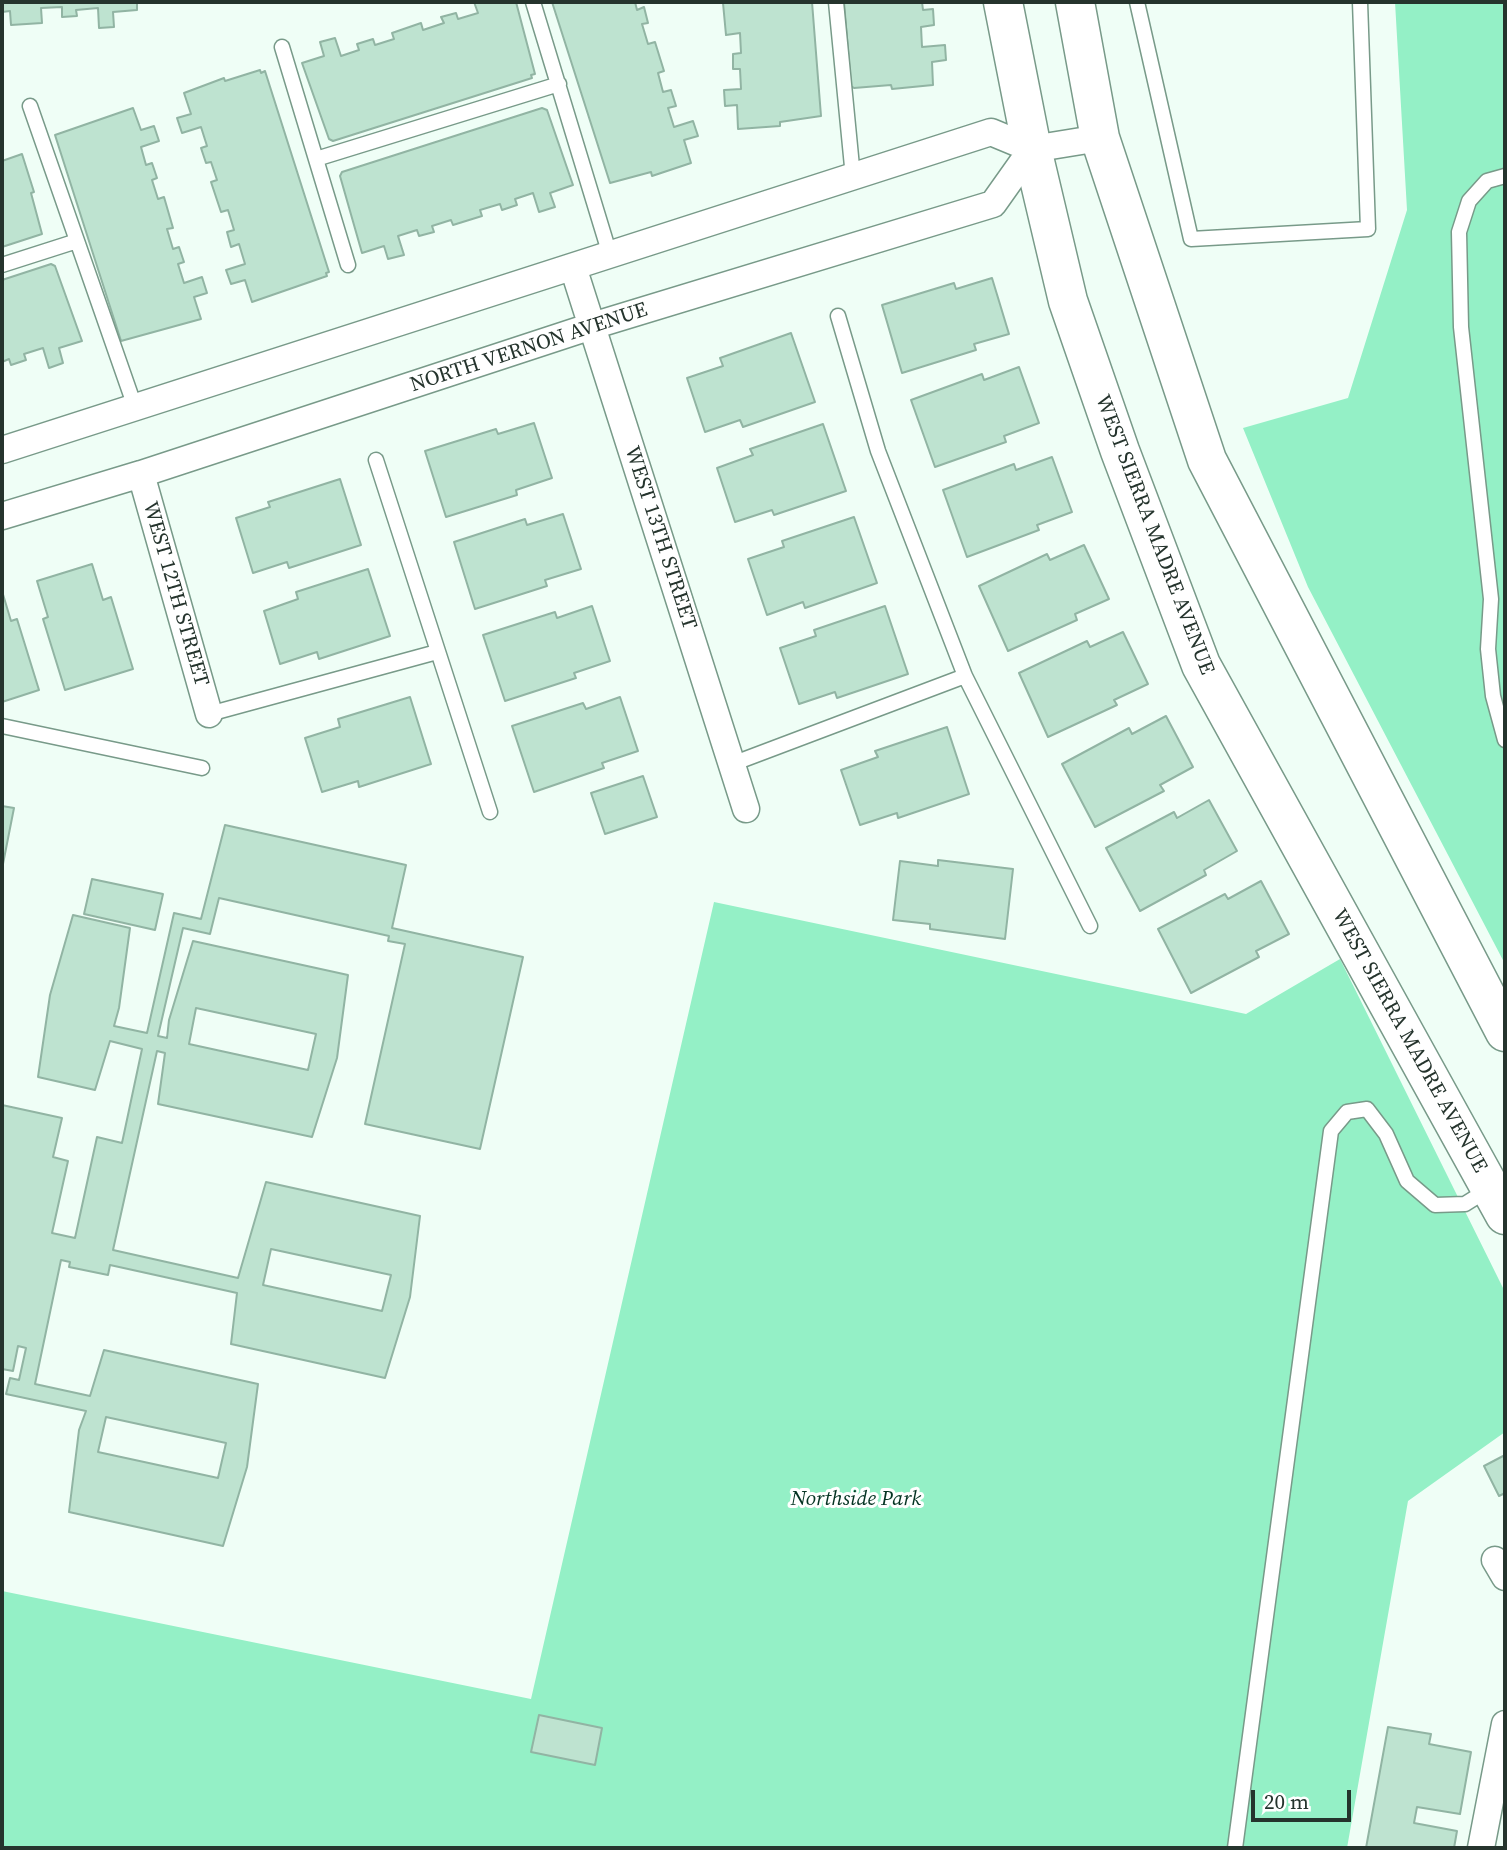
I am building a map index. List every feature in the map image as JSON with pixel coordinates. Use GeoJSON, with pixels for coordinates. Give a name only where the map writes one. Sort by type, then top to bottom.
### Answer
{"type":"FeatureCollection","features":[{"type":"Feature","properties":{"kind":"street","name":"WEST SIERRA MADRE AVENUE"},"geometry":{"type":"LineString","coordinates":[[1003,2],[1032,149],[1068,301],[1120,451],[1201,666],[1500,1195]]}},
{"type":"Feature","properties":{"kind":"street"},"geometry":{"type":"LineString","coordinates":[[1075,2],[1100,138],[1208,460],[1505,1032]]}},
{"type":"Feature","properties":{"kind":"street"},"geometry":{"type":"LineString","coordinates":[[2,450],[991,132],[1032,149],[1100,138]]}},
{"type":"Feature","properties":{"kind":"street","name":"NORTH VERNON AVENUE"},"geometry":{"type":"LineString","coordinates":[[2,516],[141,474],[592,326],[993,204],[1032,149]]}},
{"type":"Feature","properties":{"kind":"street","name":"WEST 13TH STREET"},"geometry":{"type":"LineString","coordinates":[[573,267],[746,809]]}},
{"type":"Feature","properties":{"kind":"street","name":"WEST 12TH STREET"},"geometry":{"type":"LineString","coordinates":[[141,474],[209,714]]}},
{"type":"Feature","properties":{"kind":"street"},"geometry":{"type":"LineString","coordinates":[[1481,1848],[1505,1724]]}},
{"type":"Feature","properties":{"kind":"lane"},"geometry":{"type":"LineString","coordinates":[[533,2],[610,256]]}},
{"type":"Feature","properties":{"kind":"lane"},"geometry":{"type":"LineString","coordinates":[[836,2],[853,177]]}},
{"type":"Feature","properties":{"kind":"lane"},"geometry":{"type":"LineString","coordinates":[[1137,2],[1191,239],[1368,229],[1360,2]]}},
{"type":"Feature","properties":{"kind":"lane"},"geometry":{"type":"LineString","coordinates":[[282,47],[348,265]]}},
{"type":"Feature","properties":{"kind":"lane"},"geometry":{"type":"LineString","coordinates":[[316,159],[559,84]]}},
{"type":"Feature","properties":{"kind":"lane"},"geometry":{"type":"LineString","coordinates":[[30,106],[135,407]]}},
{"type":"Feature","properties":{"kind":"lane"},"geometry":{"type":"LineString","coordinates":[[1505,176],[1487,181],[1469,201],[1459,232],[1461,327],[1491,599],[1488,649],[1493,696],[1505,740]]}},
{"type":"Feature","properties":{"kind":"lane"},"geometry":{"type":"LineString","coordinates":[[2,264],[77,241]]}},
{"type":"Feature","properties":{"kind":"lane"},"geometry":{"type":"LineString","coordinates":[[838,316],[878,451],[965,676],[1090,926]]}},
{"type":"Feature","properties":{"kind":"lane"},"geometry":{"type":"LineString","coordinates":[[376,460],[490,812]]}},
{"type":"Feature","properties":{"kind":"lane"},"geometry":{"type":"LineString","coordinates":[[209,714],[437,652]]}},
{"type":"Feature","properties":{"kind":"lane"},"geometry":{"type":"LineString","coordinates":[[732,764],[965,676]]}},
{"type":"Feature","properties":{"kind":"lane"},"geometry":{"type":"LineString","coordinates":[[2,726],[202,768]]}},
{"type":"Feature","properties":{"kind":"lane"},"geometry":{"type":"LineString","coordinates":[[1235,1848],[1273,1545],[1331,1131],[1347,1112],[1367,1109],[1386,1134],[1407,1181],[1435,1205],[1465,1204],[1500,1195]]}},
{"type":"Feature","properties":{"kind":"green space"},"geometry":{"type":"Polygon","coordinates":[[[1395,2],[1505,2],[1505,964],[1308,587],[1243,428],[1348,398],[1407,210],[1395,2]]]}},
{"type":"Feature","properties":{"kind":"green space","name":"Northside Park"},"geometry":{"type":"Polygon","coordinates":[[[714,902],[1246,1014],[1340,959],[1505,1292],[1505,1432],[1408,1501],[1347,1848],[2,1848],[2,1591],[531,1699],[714,902]]]}},
{"type":"Feature","properties":{"kind":"building"},"geometry":{"type":"Polygon","coordinates":[[[2,2],[137,2],[137,10],[113,12],[114,27],[99,28],[98,8],[76,10],[77,16],[62,17],[62,7],[41,8],[42,23],[11,25],[10,11],[2,12],[2,2]]]}},
{"type":"Feature","properties":{"kind":"building"},"geometry":{"type":"Polygon","coordinates":[[[474,2],[516,2],[535,74],[531,75],[532,78],[333,141],[329,139],[302,63],[324,56],[320,42],[335,38],[341,56],[359,50],[357,44],[373,39],[375,45],[394,39],[392,33],[421,23],[423,30],[444,23],[441,17],[456,13],[458,19],[478,13],[474,2]]]}},
{"type":"Feature","properties":{"kind":"building"},"geometry":{"type":"Polygon","coordinates":[[[552,2],[635,2],[637,10],[644,7],[648,23],[642,24],[648,44],[655,42],[664,71],[658,73],[663,92],[671,90],[676,106],[668,108],[674,127],[693,121],[698,136],[684,140],[691,163],[652,176],[651,172],[610,183],[552,2]]]}},
{"type":"Feature","properties":{"kind":"building"},"geometry":{"type":"Polygon","coordinates":[[[812,2],[821,116],[780,122],[780,126],[738,129],[737,105],[725,106],[724,90],[741,89],[740,69],[733,69],[733,54],[741,53],[740,33],[726,35],[723,3],[812,2]]]}},
{"type":"Feature","properties":{"kind":"building"},"geometry":{"type":"Polygon","coordinates":[[[844,2],[922,2],[923,10],[933,9],[934,25],[921,27],[922,47],[945,45],[946,60],[932,62],[933,85],[892,89],[891,85],[851,86],[844,2]]]}},
{"type":"Feature","properties":{"kind":"building"},"geometry":{"type":"Polygon","coordinates":[[[260,70],[261,73],[265,71],[329,272],[326,273],[327,276],[252,302],[245,280],[231,284],[226,270],[245,264],[239,244],[231,247],[227,232],[234,230],[228,210],[221,212],[211,182],[217,180],[211,162],[206,163],[201,148],[207,146],[201,127],[182,133],[177,118],[191,114],[184,93],[224,78],[225,81],[260,70]]]}},
{"type":"Feature","properties":{"kind":"building"},"geometry":{"type":"Polygon","coordinates":[[[133,108],[141,130],[154,126],[159,141],[141,147],[146,165],[152,163],[157,178],[152,180],[158,199],[164,197],[173,228],[167,229],[173,249],[179,247],[184,262],[178,264],[184,283],[202,277],[207,293],[194,297],[201,319],[121,341],[55,135],[133,108]]]}},
{"type":"Feature","properties":{"kind":"building"},"geometry":{"type":"Polygon","coordinates":[[[542,108],[547,110],[573,185],[550,193],[555,207],[539,212],[533,193],[515,199],[517,205],[502,210],[500,204],[480,210],[482,216],[453,225],[451,220],[432,226],[434,232],[419,236],[417,230],[398,236],[404,255],[388,259],[384,246],[362,253],[340,176],[342,172],[542,108]]]}},
{"type":"Feature","properties":{"kind":"building"},"geometry":{"type":"Polygon","coordinates":[[[22,154],[34,192],[31,193],[42,234],[2,247],[2,161],[22,154]]]}},
{"type":"Feature","properties":{"kind":"building"},"geometry":{"type":"Polygon","coordinates":[[[51,264],[55,266],[82,341],[59,348],[63,363],[49,368],[43,348],[24,354],[26,360],[11,365],[9,359],[2,362],[2,280],[51,264]]]}},
{"type":"Feature","properties":{"kind":"building"},"geometry":{"type":"Polygon","coordinates":[[[992,278],[1009,334],[974,344],[976,350],[902,373],[882,305],[954,283],[956,289],[992,278]]]}},
{"type":"Feature","properties":{"kind":"building"},"geometry":{"type":"Polygon","coordinates":[[[791,333],[815,402],[743,427],[740,420],[705,432],[687,378],[723,366],[720,358],[791,333]]]}},
{"type":"Feature","properties":{"kind":"building"},"geometry":{"type":"Polygon","coordinates":[[[1019,367],[1039,423],[1004,436],[1006,442],[935,467],[911,400],[982,374],[984,380],[1019,367]]]}},
{"type":"Feature","properties":{"kind":"building"},"geometry":{"type":"Polygon","coordinates":[[[534,423],[552,478],[516,490],[517,495],[446,517],[425,451],[496,429],[498,434],[534,423]]]}},
{"type":"Feature","properties":{"kind":"building"},"geometry":{"type":"Polygon","coordinates":[[[823,424],[846,491],[774,515],[772,510],[735,522],[717,468],[753,455],[750,449],[823,424]]]}},
{"type":"Feature","properties":{"kind":"building"},"geometry":{"type":"Polygon","coordinates":[[[1052,457],[1072,512],[1037,525],[1039,530],[967,557],[943,490],[1014,464],[1016,470],[1052,457]]]}},
{"type":"Feature","properties":{"kind":"building"},"geometry":{"type":"Polygon","coordinates":[[[340,479],[361,545],[289,568],[287,562],[253,573],[236,518],[270,507],[268,502],[340,479]]]}},
{"type":"Feature","properties":{"kind":"building"},"geometry":{"type":"Polygon","coordinates":[[[563,514],[581,569],[545,580],[547,586],[475,609],[454,542],[525,519],[527,525],[563,514]]]}},
{"type":"Feature","properties":{"kind":"building"},"geometry":{"type":"Polygon","coordinates":[[[854,517],[877,583],[805,608],[803,602],[767,615],[748,559],[784,547],[782,541],[854,517]]]}},
{"type":"Feature","properties":{"kind":"building"},"geometry":{"type":"Polygon","coordinates":[[[1084,545],[1109,599],[1075,614],[1077,620],[1008,651],[979,586],[1047,554],[1050,560],[1084,545]]]}},
{"type":"Feature","properties":{"kind":"building"},"geometry":{"type":"Polygon","coordinates":[[[92,564],[103,600],[111,597],[133,669],[65,690],[43,619],[48,617],[37,581],[92,564]]]}},
{"type":"Feature","properties":{"kind":"building"},"geometry":{"type":"Polygon","coordinates":[[[368,569],[390,636],[319,659],[317,652],[280,664],[264,611],[298,599],[296,592],[368,569]]]}},
{"type":"Feature","properties":{"kind":"building"},"geometry":{"type":"Polygon","coordinates":[[[2,591],[11,621],[17,619],[39,690],[2,702],[2,591]]]}},
{"type":"Feature","properties":{"kind":"building"},"geometry":{"type":"Polygon","coordinates":[[[592,606],[610,661],[574,673],[576,678],[505,701],[483,635],[555,612],[557,618],[592,606]]]}},
{"type":"Feature","properties":{"kind":"building"},"geometry":{"type":"Polygon","coordinates":[[[885,606],[908,674],[837,698],[835,692],[799,704],[780,648],[816,636],[814,630],[885,606]]]}},
{"type":"Feature","properties":{"kind":"building"},"geometry":{"type":"Polygon","coordinates":[[[1123,632],[1148,684],[1114,700],[1117,705],[1048,737],[1019,673],[1087,641],[1090,647],[1123,632]]]}},
{"type":"Feature","properties":{"kind":"building"},"geometry":{"type":"Polygon","coordinates":[[[410,697],[431,764],[359,787],[358,781],[322,792],[305,738],[340,727],[338,719],[410,697]]]}},
{"type":"Feature","properties":{"kind":"building"},"geometry":{"type":"Polygon","coordinates":[[[620,697],[638,751],[602,763],[604,768],[534,792],[512,726],[583,703],[586,709],[620,697]]]}},
{"type":"Feature","properties":{"kind":"building"},"geometry":{"type":"Polygon","coordinates":[[[1166,716],[1193,767],[1160,785],[1164,791],[1095,827],[1062,764],[1129,728],[1132,734],[1166,716]]]}},
{"type":"Feature","properties":{"kind":"building"},"geometry":{"type":"Polygon","coordinates":[[[947,727],[969,794],[898,818],[897,813],[860,825],[841,770],[878,757],[875,751],[947,727]]]}},
{"type":"Feature","properties":{"kind":"building"},"geometry":{"type":"Polygon","coordinates":[[[643,776],[657,817],[605,834],[591,793],[643,776]]]}},
{"type":"Feature","properties":{"kind":"building"},"geometry":{"type":"Polygon","coordinates":[[[1209,800],[1237,851],[1204,870],[1206,875],[1140,911],[1106,848],[1174,812],[1177,818],[1209,800]]]}},
{"type":"Feature","properties":{"kind":"building"},"geometry":{"type":"Polygon","coordinates":[[[2,806],[14,808],[2,869],[2,806]]]}},
{"type":"Feature","properties":{"kind":"building"},"geometry":{"type":"Polygon","coordinates":[[[225,825],[406,865],[392,928],[523,957],[480,1149],[365,1124],[405,944],[388,941],[389,936],[219,898],[210,934],[183,928],[158,1036],[167,1038],[169,1020],[193,941],[348,975],[337,1058],[312,1137],[158,1104],[165,1053],[157,1051],[113,1250],[238,1278],[266,1182],[420,1216],[410,1297],[385,1378],[231,1344],[237,1293],[110,1265],[108,1275],[69,1267],[70,1262],[61,1260],[35,1384],[90,1396],[104,1350],[258,1384],[247,1467],[223,1546],[69,1512],[79,1430],[86,1411],[6,1394],[10,1378],[19,1380],[26,1348],[18,1346],[13,1371],[2,1369],[2,1105],[62,1118],[53,1157],[68,1161],[52,1233],[75,1238],[97,1137],[122,1143],[142,1049],[110,1041],[95,1090],[38,1077],[50,995],[73,915],[130,928],[114,1026],[147,1033],[174,913],[201,919],[225,825]],[[196,1008],[189,1044],[308,1070],[316,1034],[196,1008]],[[271,1249],[263,1285],[382,1311],[391,1275],[271,1249]],[[106,1417],[98,1452],[218,1478],[226,1443],[106,1417]]]}},
{"type":"Feature","properties":{"kind":"building"},"geometry":{"type":"Polygon","coordinates":[[[938,860],[1013,869],[1005,939],[930,929],[930,924],[893,920],[900,861],[938,866],[938,860]]]}},
{"type":"Feature","properties":{"kind":"building"},"geometry":{"type":"Polygon","coordinates":[[[92,879],[163,894],[155,930],[84,914],[92,879]]]}},
{"type":"Feature","properties":{"kind":"building"},"geometry":{"type":"Polygon","coordinates":[[[1261,881],[1289,934],[1256,951],[1259,957],[1191,993],[1158,929],[1225,894],[1228,899],[1261,881]]]}},
{"type":"Feature","properties":{"kind":"building"},"geometry":{"type":"Polygon","coordinates":[[[1505,1455],[1505,1493],[1499,1496],[1484,1466],[1505,1455]]]}},
{"type":"Feature","properties":{"kind":"building"},"geometry":{"type":"Polygon","coordinates":[[[539,1715],[602,1728],[595,1765],[531,1752],[539,1715]]]}},
{"type":"Feature","properties":{"kind":"building"},"geometry":{"type":"Polygon","coordinates":[[[1388,1727],[1431,1734],[1429,1744],[1471,1752],[1460,1814],[1417,1807],[1414,1823],[1457,1831],[1454,1848],[1366,1848],[1388,1727]]]}}]}
